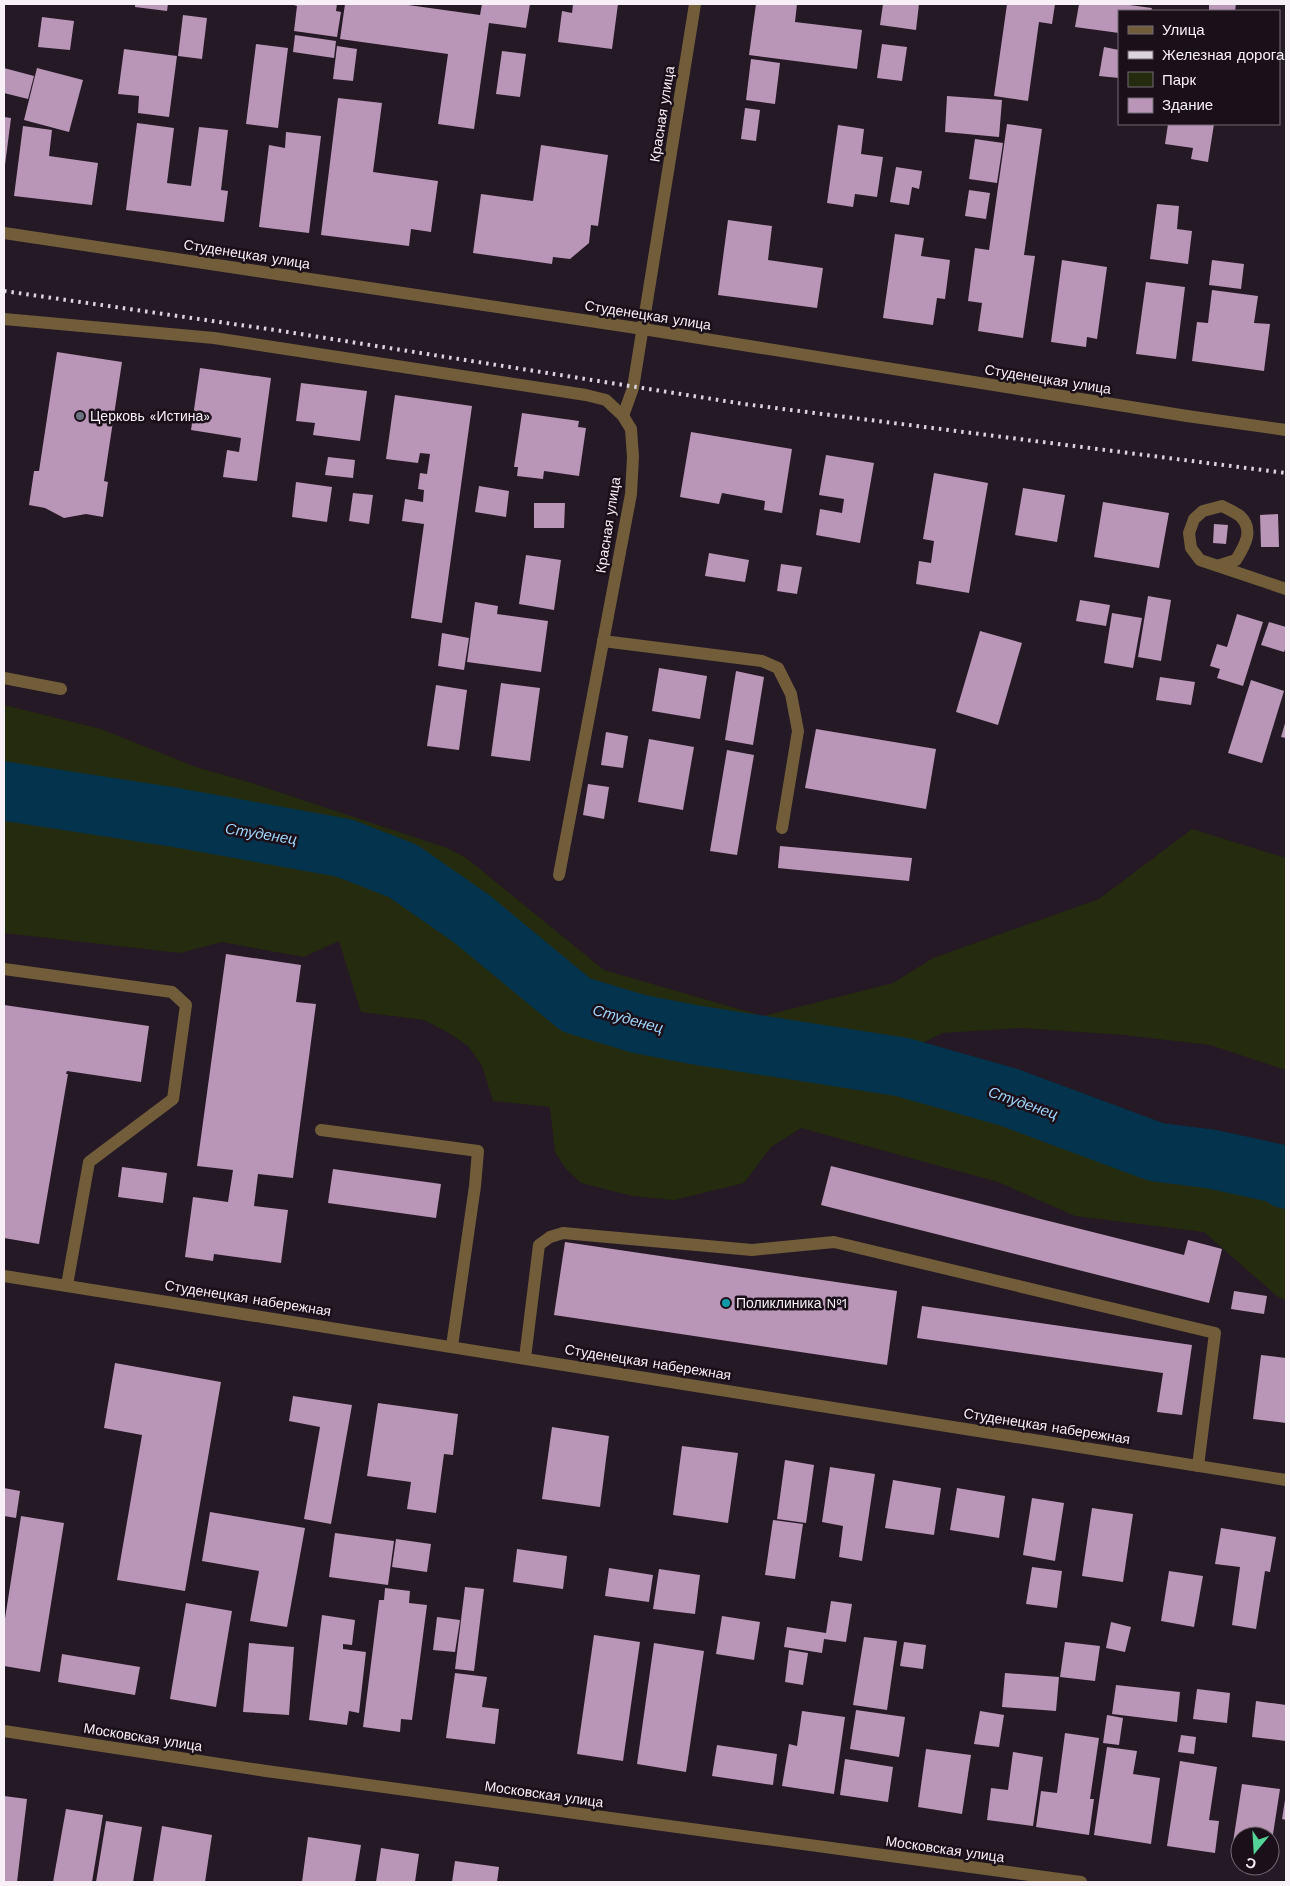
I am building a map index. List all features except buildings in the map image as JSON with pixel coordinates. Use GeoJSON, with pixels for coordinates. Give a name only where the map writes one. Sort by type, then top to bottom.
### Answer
{"type":"FeatureCollection","features":[{"type":"Feature","properties":{"kind":"street","name":"Красная улица"},"geometry":{"type":"LineString","coordinates":[[559,875],[630,494],[631,429],[623,416],[633,388],[695,4]]}},
{"type":"Feature","properties":{"kind":"street","name":"Студенецкая улица"},"geometry":{"type":"LineString","coordinates":[[4,233],[643,329],[1187,416],[1286,430]]}},
{"type":"Feature","properties":{"kind":"street"},"geometry":{"type":"LineString","coordinates":[[4,318],[214,338],[586,395],[606,400],[623,416]]}},
{"type":"Feature","properties":{"kind":"street"},"geometry":{"type":"LineString","coordinates":[[1217,566],[1236,560],[1247,541],[1247,529],[1241,517],[1222,506],[1202,511],[1194,519],[1189,533],[1191,548],[1200,560],[1217,566],[1286,589]]}},
{"type":"Feature","properties":{"kind":"street"},"geometry":{"type":"LineString","coordinates":[[603,641],[762,662],[778,668],[791,694],[798,731],[782,828]]}},
{"type":"Feature","properties":{"kind":"street"},"geometry":{"type":"LineString","coordinates":[[4,678],[61,689]]}},
{"type":"Feature","properties":{"kind":"street"},"geometry":{"type":"LineString","coordinates":[[4,969],[172,992],[186,1005],[173,1099],[89,1162],[67,1285]]}},
{"type":"Feature","properties":{"kind":"street"},"geometry":{"type":"LineString","coordinates":[[321,1130],[478,1152],[475,1186],[452,1346]]}},
{"type":"Feature","properties":{"kind":"street"},"geometry":{"type":"LineString","coordinates":[[525,1358],[539,1245],[550,1237],[563,1233],[752,1250],[834,1242],[1214,1333],[1198,1466]]}},
{"type":"Feature","properties":{"kind":"street","name":"Студенецкая набережная"},"geometry":{"type":"LineString","coordinates":[[4,1276],[1286,1480]]}},
{"type":"Feature","properties":{"kind":"street","name":"Московская улица"},"geometry":{"type":"LineString","coordinates":[[4,1730],[276,1773],[1081,1882]]}},
{"type":"Feature","properties":{"kind":"green space"},"geometry":{"type":"Polygon","coordinates":[[[4,705],[101,729],[196,767],[252,783],[447,848],[465,857],[604,970],[763,1016],[893,983],[933,958],[1099,899],[1192,829],[1286,858],[1286,1070],[1210,1045],[1124,1035],[1021,1028],[942,1033],[903,1053],[907,1079],[928,1096],[1237,1182],[1286,1202],[1286,1300],[1278,1297],[1204,1232],[1075,1216],[998,1182],[801,1128],[771,1147],[744,1183],[674,1200],[632,1196],[581,1183],[566,1169],[555,1152],[550,1107],[493,1101],[482,1066],[468,1046],[449,1033],[424,1020],[361,1012],[339,941],[303,957],[222,942],[180,953],[4,933],[4,705]]]}},
{"type":"Feature","properties":{"kind":"waterway","name":"Студенец"},"geometry":{"type":"LineString","coordinates":[[4,791],[173,817],[344,848],[403,871],[472,919],[576,1005],[639,1024],[696,1035],[902,1067],[1008,1097],[1156,1152],[1211,1159],[1280,1174],[1286,1179]]}},
{"type":"Feature","properties":{"kind":"railway"},"geometry":{"type":"LineString","coordinates":[[4,291],[275,330],[744,404],[1286,473]]}},
{"type":"Feature","properties":{"kind":"place","name":"Церковь «Истина»"},"geometry":{"type":"Point","coordinates":[80,416]}},
{"type":"Feature","properties":{"kind":"place","name":"Поликлиника №1"},"geometry":{"type":"Point","coordinates":[726,1303]}}]}
